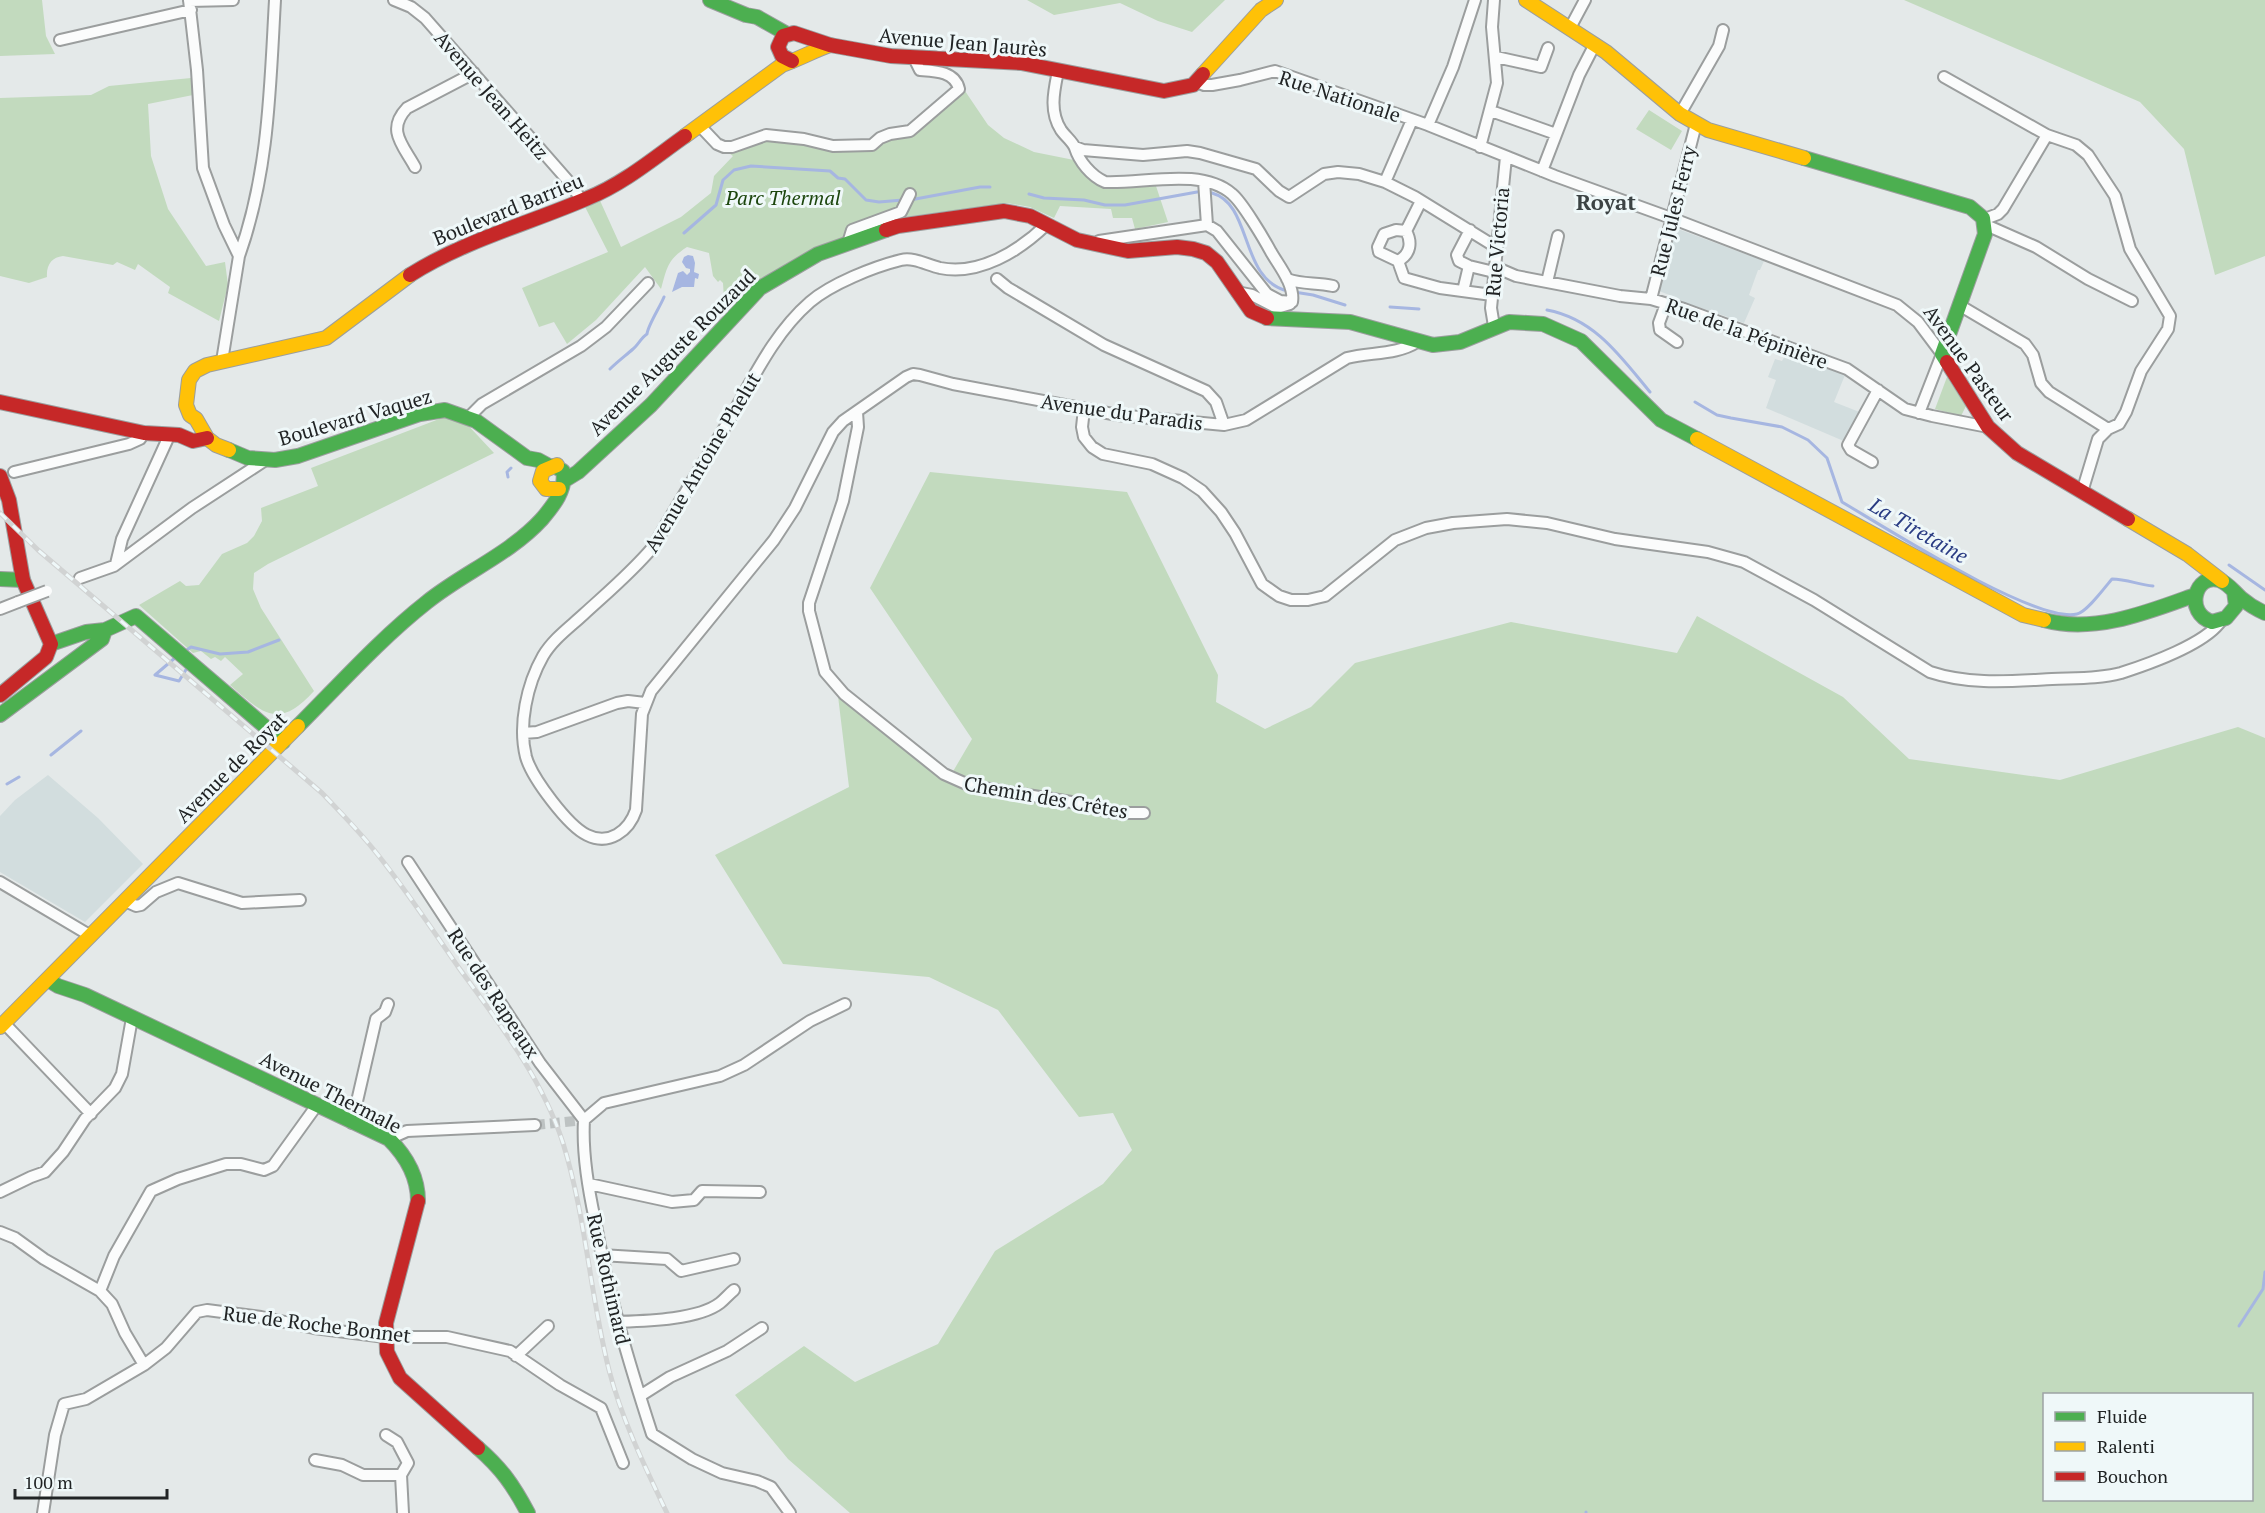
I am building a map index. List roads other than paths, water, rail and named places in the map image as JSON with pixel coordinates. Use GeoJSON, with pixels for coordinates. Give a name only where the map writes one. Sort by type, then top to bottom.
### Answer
{"type":"FeatureCollection","features":[{"type":"Feature","properties":{"kind":"main road","name":"Avenue Jean Jaurès"},"geometry":{"type":"LineString","coordinates":[[710,0],[746,15],[757,17],[794,35],[830,45],[914,58],[1011,62],[1164,91],[1188,88],[1197,82]]}},
{"type":"Feature","properties":{"kind":"main road"},"geometry":{"type":"LineString","coordinates":[[1197,82],[1246,25],[1261,10],[1276,0]]}},
{"type":"Feature","properties":{"kind":"main road"},"geometry":{"type":"LineString","coordinates":[[1527,0],[1544,5],[1570,28],[1595,44],[1680,114],[1696,124],[1725,136],[1970,207],[1981,213],[1985,222],[1982,244],[1942,354]]}},
{"type":"Feature","properties":{"kind":"main road"},"geometry":{"type":"LineString","coordinates":[[746,15],[770,34],[782,57],[798,57],[806,43],[794,35],[781,39],[779,50]]}},
{"type":"Feature","properties":{"kind":"main road","name":"Avenue Jean Jaurès"},"geometry":{"type":"LineString","coordinates":[[798,57],[830,45]]}},
{"type":"Feature","properties":{"kind":"main road","name":"Boulevard Barrieu"},"geometry":{"type":"LineString","coordinates":[[764,77],[779,50]]}},
{"type":"Feature","properties":{"kind":"main road","name":"Boulevard Barrieu"},"geometry":{"type":"LineString","coordinates":[[196,419],[189,415],[186,405],[189,380],[200,367],[300,346],[326,338],[404,279],[434,260],[460,247],[582,201],[625,178],[745,94],[764,77],[798,57]]}},
{"type":"Feature","properties":{"kind":"main road","name":"Avenue Auguste Rouzaud"},"geometry":{"type":"LineString","coordinates":[[562,484],[651,405],[760,288],[818,254],[898,226],[990,212],[1015,212],[1030,216],[1088,242],[1128,251],[1177,247],[1193,249],[1206,254],[1217,262],[1251,311],[1270,319],[1350,322],[1433,345],[1460,342],[1494,326],[1509,322],[1543,324],[1571,336],[1598,355],[1639,400],[1661,420],[2022,615],[2055,623],[2089,624],[2117,620],[2154,610]]}},
{"type":"Feature","properties":{"kind":"main road","name":"Avenue Pasteur"},"geometry":{"type":"LineString","coordinates":[[1942,354],[1988,427],[2017,453],[2172,545],[2222,580]]}},
{"type":"Feature","properties":{"kind":"main road"},"geometry":{"type":"LineString","coordinates":[[0,402],[144,433],[174,435],[193,441],[207,438],[196,419],[174,435]]}},
{"type":"Feature","properties":{"kind":"main road","name":"Boulevard Vaquez"},"geometry":{"type":"LineString","coordinates":[[207,438],[227,451],[264,461],[298,456],[426,412],[445,410],[469,417],[527,458]]}},
{"type":"Feature","properties":{"kind":"main road"},"geometry":{"type":"LineString","coordinates":[[527,458],[563,471],[562,484],[554,491],[542,483],[527,458]]}},
{"type":"Feature","properties":{"kind":"main road"},"geometry":{"type":"LineString","coordinates":[[541,520],[545,500],[542,483],[543,469],[590,460]]}},
{"type":"Feature","properties":{"kind":"main road"},"geometry":{"type":"LineString","coordinates":[[0,476],[9,500],[23,580],[51,644],[46,657],[1,694]]}},
{"type":"Feature","properties":{"kind":"main road","name":"Avenue de Royat"},"geometry":{"type":"LineString","coordinates":[[2,1025],[406,619],[541,520],[556,501],[562,484]]}},
{"type":"Feature","properties":{"kind":"main road"},"geometry":{"type":"LineString","coordinates":[[2197,562],[2197,591],[2194,603],[2199,614]]}},
{"type":"Feature","properties":{"kind":"main road"},"geometry":{"type":"LineString","coordinates":[[0,579],[23,580]]}},
{"type":"Feature","properties":{"kind":"main road"},"geometry":{"type":"LineString","coordinates":[[2154,610],[2197,591],[2205,582],[2222,580],[2229,584],[2243,600],[2262,612]]}},
{"type":"Feature","properties":{"kind":"main road"},"geometry":{"type":"LineString","coordinates":[[2227,617],[2236,606],[2234,591]]}},
{"type":"Feature","properties":{"kind":"main road"},"geometry":{"type":"LineString","coordinates":[[2154,610],[2188,608],[2214,622],[2227,617],[2262,612]]}},
{"type":"Feature","properties":{"kind":"main road"},"geometry":{"type":"LineString","coordinates":[[51,644],[86,632],[105,630],[136,616],[261,723],[286,738]]}},
{"type":"Feature","properties":{"kind":"main road"},"geometry":{"type":"LineString","coordinates":[[0,715],[102,639],[105,630]]}},
{"type":"Feature","properties":{"kind":"main road","name":"Avenue Thermale"},"geometry":{"type":"LineString","coordinates":[[61,966],[85,995]]}},
{"type":"Feature","properties":{"kind":"main road","name":"Avenue Thermale"},"geometry":{"type":"LineString","coordinates":[[48,980],[58,986],[85,995],[389,1139],[398,1147],[414,1177],[418,1198],[387,1317],[385,1337],[390,1361],[400,1378],[498,1465],[511,1481],[528,1513]]}},
{"type":"Feature","properties":{"kind":"street"},"geometry":{"type":"LineString","coordinates":[[60,40],[189,4],[233,0]]}},
{"type":"Feature","properties":{"kind":"street"},"geometry":{"type":"LineString","coordinates":[[222,361],[239,256],[265,154],[275,0]]}},
{"type":"Feature","properties":{"kind":"street","name":"Avenue Jean Heitz"},"geometry":{"type":"LineString","coordinates":[[394,0],[411,7],[425,18],[527,137],[570,183],[582,201]]}},
{"type":"Feature","properties":{"kind":"street"},"geometry":{"type":"LineString","coordinates":[[1428,125],[1453,67],[1475,0]]}},
{"type":"Feature","properties":{"kind":"street"},"geometry":{"type":"LineString","coordinates":[[1480,147],[1497,83],[1492,27],[1494,0]]}},
{"type":"Feature","properties":{"kind":"street"},"geometry":{"type":"LineString","coordinates":[[1570,28],[1586,0]]}},
{"type":"Feature","properties":{"kind":"street"},"geometry":{"type":"LineString","coordinates":[[189,4],[203,168],[224,225],[239,256]]}},
{"type":"Feature","properties":{"kind":"street"},"geometry":{"type":"LineString","coordinates":[[1680,114],[1719,46],[1723,30]]}},
{"type":"Feature","properties":{"kind":"street"},"geometry":{"type":"LineString","coordinates":[[1542,171],[1579,75],[1595,44]]}},
{"type":"Feature","properties":{"kind":"street"},"geometry":{"type":"LineString","coordinates":[[1496,57],[1541,68],[1548,48]]}},
{"type":"Feature","properties":{"kind":"street"},"geometry":{"type":"LineString","coordinates":[[700,126],[717,144],[724,147],[732,147],[766,135],[804,139],[833,146],[872,145],[880,138],[890,134],[910,131],[959,88],[958,84],[948,75],[936,71],[920,70],[914,58]]}},
{"type":"Feature","properties":{"kind":"street"},"geometry":{"type":"LineString","coordinates":[[1058,71],[1053,95],[1054,112],[1058,125],[1075,147],[1076,156],[1100,179],[1105,182],[1154,181],[1170,178],[1218,185],[1233,194],[1291,291],[1287,306],[1276,308],[1252,295],[1237,292]]}},
{"type":"Feature","properties":{"kind":"street","name":"Rue Nationale"},"geometry":{"type":"LineString","coordinates":[[1197,82],[1204,85],[1212,84],[1275,71],[1428,125],[1506,157]]}},
{"type":"Feature","properties":{"kind":"street"},"geometry":{"type":"LineString","coordinates":[[415,167],[396,134],[399,117],[407,108],[474,73]]}},
{"type":"Feature","properties":{"kind":"street"},"geometry":{"type":"LineString","coordinates":[[1944,77],[2047,135],[2076,145],[2088,155],[2115,196],[2130,249],[2170,316],[2168,329],[2141,371],[2126,412],[2119,424],[2108,429],[2098,439],[2082,492]]}},
{"type":"Feature","properties":{"kind":"street"},"geometry":{"type":"LineString","coordinates":[[1491,111],[1556,134]]}},
{"type":"Feature","properties":{"kind":"street"},"geometry":{"type":"LineString","coordinates":[[1385,182],[1412,120]]}},
{"type":"Feature","properties":{"kind":"street","name":"Rue Jules Ferry"},"geometry":{"type":"LineString","coordinates":[[1651,299],[1696,124]]}},
{"type":"Feature","properties":{"kind":"street"},"geometry":{"type":"LineString","coordinates":[[1985,222],[2002,209],[2047,135]]}},
{"type":"Feature","properties":{"kind":"street"},"geometry":{"type":"LineString","coordinates":[[1075,147],[1083,150],[1143,154],[1186,151],[1226,160],[1256,169],[1288,197],[1324,174],[1359,174],[1385,182],[1421,201],[1496,247]]}},
{"type":"Feature","properties":{"kind":"street","name":"Avenue Pasteur"},"geometry":{"type":"LineString","coordinates":[[1506,157],[1897,305],[1918,322],[1942,354]]}},
{"type":"Feature","properties":{"kind":"street","name":"Rue Victoria"},"geometry":{"type":"LineString","coordinates":[[1494,326],[1491,314],[1492,295],[1506,157]]}},
{"type":"Feature","properties":{"kind":"street"},"geometry":{"type":"LineString","coordinates":[[1204,184],[1207,225]]}},
{"type":"Feature","properties":{"kind":"street"},"geometry":{"type":"LineString","coordinates":[[848,243],[852,230],[901,212],[910,194]]}},
{"type":"Feature","properties":{"kind":"street"},"geometry":{"type":"LineString","coordinates":[[1406,231],[1421,201]]}},
{"type":"Feature","properties":{"kind":"street"},"geometry":{"type":"LineString","coordinates":[[1985,222],[2036,247],[2088,279],[2132,301]]}},
{"type":"Feature","properties":{"kind":"street","name":"Avenue Antoine Phelut"},"geometry":{"type":"LineString","coordinates":[[857,412],[843,421],[833,432],[795,508],[774,540],[651,691],[642,714],[636,810],[633,821],[627,829],[616,836],[603,839],[588,836],[580,831],[541,789],[530,770],[526,754],[523,733],[526,700],[543,655],[554,641],[632,571],[652,547],[775,342],[811,302],[828,290],[856,276],[903,260],[950,269],[986,264],[1011,252],[1046,225]]}},
{"type":"Feature","properties":{"kind":"street"},"geometry":{"type":"LineString","coordinates":[[1088,242],[1207,225],[1217,231],[1267,294],[1280,301],[1302,284],[1317,283],[1333,286]]}},
{"type":"Feature","properties":{"kind":"street"},"geometry":{"type":"LineString","coordinates":[[1406,231],[1396,230],[1384,234],[1378,247],[1379,252],[1398,261],[1404,279],[1440,288],[1492,295]]}},
{"type":"Feature","properties":{"kind":"street"},"geometry":{"type":"LineString","coordinates":[[1463,291],[1469,266],[1459,261],[1457,255],[1470,230]]}},
{"type":"Feature","properties":{"kind":"street"},"geometry":{"type":"LineString","coordinates":[[1398,261],[1404,258],[1410,246],[1406,231]]}},
{"type":"Feature","properties":{"kind":"street"},"geometry":{"type":"LineString","coordinates":[[1547,282],[1558,236]]}},
{"type":"Feature","properties":{"kind":"street","name":"Rue de la Pépinière"},"geometry":{"type":"LineString","coordinates":[[1469,266],[1495,269],[1516,276],[1620,296],[1651,299],[1847,369],[1905,409],[1988,427]]}},
{"type":"Feature","properties":{"kind":"street"},"geometry":{"type":"LineString","coordinates":[[997,279],[1008,288],[1104,345],[1206,391],[1216,402],[1224,424]]}},
{"type":"Feature","properties":{"kind":"street"},"geometry":{"type":"LineString","coordinates":[[469,417],[482,404],[581,346],[606,327],[648,283]]}},
{"type":"Feature","properties":{"kind":"street"},"geometry":{"type":"LineString","coordinates":[[1666,304],[1659,323],[1660,330],[1677,342]]}},
{"type":"Feature","properties":{"kind":"street"},"geometry":{"type":"LineString","coordinates":[[1959,305],[2025,344],[2033,355],[2041,383],[2049,393],[2108,429]]}},
{"type":"Feature","properties":{"kind":"street","name":"Avenue du Paradis"},"geometry":{"type":"LineString","coordinates":[[857,412],[913,374],[952,384],[1118,415],[1224,424],[1246,420],[1347,358],[1364,353],[1405,349],[1417,342]]}},
{"type":"Feature","properties":{"kind":"street"},"geometry":{"type":"LineString","coordinates":[[1918,413],[1942,354]]}},
{"type":"Feature","properties":{"kind":"street"},"geometry":{"type":"LineString","coordinates":[[1872,462],[1851,450],[1848,445],[1878,390]]}},
{"type":"Feature","properties":{"kind":"street"},"geometry":{"type":"LineString","coordinates":[[1084,409],[1082,427],[1084,437],[1092,447],[1103,454],[1152,464],[1183,478],[1202,491],[1221,512],[1235,533],[1262,584],[1279,596],[1291,600],[1308,600],[1325,596],[1395,540],[1426,528],[1453,523],[1507,519],[1547,523],[1616,539],[1708,552],[1744,562],[1814,600],[1930,672],[1950,679],[2003,681],[2096,677],[2120,673],[2195,644],[2214,631],[2227,617]]}},
{"type":"Feature","properties":{"kind":"street","name":"Chemin des Crêtes"},"geometry":{"type":"LineString","coordinates":[[857,412],[858,428],[843,501],[809,603],[809,611],[825,672],[844,694],[918,755],[957,781],[971,786],[1071,802],[1116,813],[1144,813]]}},
{"type":"Feature","properties":{"kind":"street"},"geometry":{"type":"LineString","coordinates":[[14,472],[129,444],[140,439],[144,433]]}},
{"type":"Feature","properties":{"kind":"street"},"geometry":{"type":"LineString","coordinates":[[116,564],[122,539],[174,435]]}},
{"type":"Feature","properties":{"kind":"street"},"geometry":{"type":"LineString","coordinates":[[80,578],[116,564],[237,476],[264,461]]}},
{"type":"Feature","properties":{"kind":"street"},"geometry":{"type":"LineString","coordinates":[[0,609],[47,591]]}},
{"type":"Feature","properties":{"kind":"street"},"geometry":{"type":"LineString","coordinates":[[2195,644],[2199,614]]}},
{"type":"Feature","properties":{"kind":"street"},"geometry":{"type":"LineString","coordinates":[[523,733],[537,732],[617,703],[628,701],[645,703]]}},
{"type":"Feature","properties":{"kind":"street","name":"Rue des Rapeaux"},"geometry":{"type":"LineString","coordinates":[[408,862],[540,1063],[584,1120]]}},
{"type":"Feature","properties":{"kind":"street"},"geometry":{"type":"LineString","coordinates":[[0,882],[91,936]]}},
{"type":"Feature","properties":{"kind":"street"},"geometry":{"type":"LineString","coordinates":[[125,901],[136,906],[141,905],[156,892],[178,883],[242,903],[300,900]]}},
{"type":"Feature","properties":{"kind":"street"},"geometry":{"type":"LineString","coordinates":[[352,1123],[376,1019],[385,1012],[388,1004]]}},
{"type":"Feature","properties":{"kind":"street"},"geometry":{"type":"LineString","coordinates":[[584,1120],[604,1103],[720,1076],[744,1065],[810,1022],[845,1004]]}},
{"type":"Feature","properties":{"kind":"street"},"geometry":{"type":"LineString","coordinates":[[0,1192],[45,1172],[115,1088],[122,1074],[132,1018]]}},
{"type":"Feature","properties":{"kind":"street"},"geometry":{"type":"LineString","coordinates":[[2,1025],[91,1114]]}},
{"type":"Feature","properties":{"kind":"street"},"geometry":{"type":"LineString","coordinates":[[100,1291],[114,1256],[151,1191],[178,1179],[226,1164],[241,1164],[264,1170],[273,1166],[317,1105]]}},
{"type":"Feature","properties":{"kind":"street","name":"Rue Rothimard"},"geometry":{"type":"LineString","coordinates":[[584,1120],[583,1140],[601,1256],[616,1322],[652,1434],[692,1459],[722,1473],[757,1481],[771,1487],[790,1513]]}},
{"type":"Feature","properties":{"kind":"street"},"geometry":{"type":"LineString","coordinates":[[389,1139],[407,1131],[535,1125]]}},
{"type":"Feature","properties":{"kind":"street"},"geometry":{"type":"LineString","coordinates":[[589,1184],[672,1202],[694,1200],[702,1191],[760,1192]]}},
{"type":"Feature","properties":{"kind":"street"},"geometry":{"type":"LineString","coordinates":[[0,1232],[15,1238],[100,1291],[112,1304],[125,1333],[144,1365]]}},
{"type":"Feature","properties":{"kind":"street"},"geometry":{"type":"LineString","coordinates":[[601,1256],[667,1259],[681,1271],[734,1258]]}},
{"type":"Feature","properties":{"kind":"street"},"geometry":{"type":"LineString","coordinates":[[616,1322],[652,1321],[706,1310],[719,1304],[734,1290]]}},
{"type":"Feature","properties":{"kind":"street","name":"Rue de Roche Bonnet"},"geometry":{"type":"LineString","coordinates":[[43,1513],[55,1435],[64,1404],[86,1399],[144,1365],[166,1348],[196,1312],[207,1310],[385,1337],[447,1337],[510,1351],[560,1385],[601,1408],[622,1463]]}},
{"type":"Feature","properties":{"kind":"street"},"geometry":{"type":"LineString","coordinates":[[516,1356],[548,1326]]}},
{"type":"Feature","properties":{"kind":"street"},"geometry":{"type":"LineString","coordinates":[[640,1396],[670,1377],[727,1352],[762,1328]]}},
{"type":"Feature","properties":{"kind":"street"},"geometry":{"type":"LineString","coordinates":[[386,1435],[396,1442],[408,1463],[401,1475],[403,1513]]}},
{"type":"Feature","properties":{"kind":"street"},"geometry":{"type":"LineString","coordinates":[[315,1460],[342,1466],[363,1475],[401,1475]]}},
{"type":"Feature","properties":{"kind":"water"},"geometry":{"type":"Polygon","coordinates":[[[688,255],[693,256],[694,272],[699,274],[698,279],[695,278],[694,287],[682,287],[672,292],[678,273],[683,271],[687,275],[690,272],[690,269],[686,268],[682,262],[688,255]]]}},
{"type":"Feature","properties":{"kind":"waterway","name":"La Tiretaine"},"geometry":{"type":"LineString","coordinates":[[684,233],[716,205],[723,180],[734,170],[751,166],[830,171],[838,178],[845,179],[866,200],[879,202],[903,200]]}},
{"type":"Feature","properties":{"kind":"waterway","name":"La Tiretaine"},"geometry":{"type":"LineString","coordinates":[[910,200],[990,187]]}},
{"type":"Feature","properties":{"kind":"waterway","name":"La Tiretaine"},"geometry":{"type":"LineString","coordinates":[[1029,194],[1044,198],[1084,200],[1105,205],[1125,205],[1197,192]]}},
{"type":"Feature","properties":{"kind":"waterway","name":"La Tiretaine"},"geometry":{"type":"LineString","coordinates":[[1212,193],[1225,200],[1234,211],[1261,273],[1272,284],[1288,291]]}},
{"type":"Feature","properties":{"kind":"waterway","name":"La Tiretaine"},"geometry":{"type":"LineString","coordinates":[[1294,292],[1345,305]]}},
{"type":"Feature","properties":{"kind":"waterway","name":"La Tiretaine"},"geometry":{"type":"LineString","coordinates":[[610,369],[647,334],[664,297]]}},
{"type":"Feature","properties":{"kind":"waterway","name":"La Tiretaine"},"geometry":{"type":"LineString","coordinates":[[1390,307],[1419,309]]}},
{"type":"Feature","properties":{"kind":"waterway","name":"La Tiretaine"},"geometry":{"type":"LineString","coordinates":[[1547,310],[1579,322],[1606,341],[1650,392]]}},
{"type":"Feature","properties":{"kind":"waterway","name":"La Tiretaine"},"geometry":{"type":"LineString","coordinates":[[1695,402],[1717,415],[1782,427],[1808,440],[1827,458],[1842,502],[1960,571],[2029,604],[2057,613],[2077,614],[2091,604],[2112,579],[2153,586]]}},
{"type":"Feature","properties":{"kind":"waterway","name":"La Tiretaine"},"geometry":{"type":"LineString","coordinates":[[508,477],[507,472],[511,468]]}},
{"type":"Feature","properties":{"kind":"waterway","name":"La Tiretaine"},"geometry":{"type":"LineString","coordinates":[[2229,565],[2265,590]]}},
{"type":"Feature","properties":{"kind":"waterway"},"geometry":{"type":"LineString","coordinates":[[184,652],[191,647],[220,654],[248,652],[279,640]]}},
{"type":"Feature","properties":{"kind":"waterway"},"geometry":{"type":"LineString","coordinates":[[155,675],[176,657]]}},
{"type":"Feature","properties":{"kind":"waterway"},"geometry":{"type":"LineString","coordinates":[[155,675],[179,681],[187,668]]}},
{"type":"Feature","properties":{"kind":"waterway"},"geometry":{"type":"LineString","coordinates":[[51,755],[81,731]]}},
{"type":"Feature","properties":{"kind":"waterway"},"geometry":{"type":"LineString","coordinates":[[7,784],[19,777]]}},
{"type":"Feature","properties":{"kind":"waterway"},"geometry":{"type":"LineString","coordinates":[[2239,1326],[2263,1289],[2265,1272]]}},
{"type":"Feature","properties":{"kind":"tunnel"},"geometry":{"type":"LineString","coordinates":[[535,1125],[584,1120]]}},
{"type":"Feature","properties":{"kind":"railway"},"geometry":{"type":"LineString","coordinates":[[0,513],[38,550],[322,793],[362,835],[385,864],[504,1030],[544,1096],[563,1143],[577,1199],[597,1313],[614,1389],[642,1461],[667,1513]]}},
{"type":"Feature","properties":{"kind":"district","name":"Royat"},"geometry":{"type":"Point","coordinates":[1606,201]}},
{"type":"Feature","properties":{"kind":"park label","name":"Parc Thermal"},"geometry":{"type":"Point","coordinates":[783,197]}}]}
